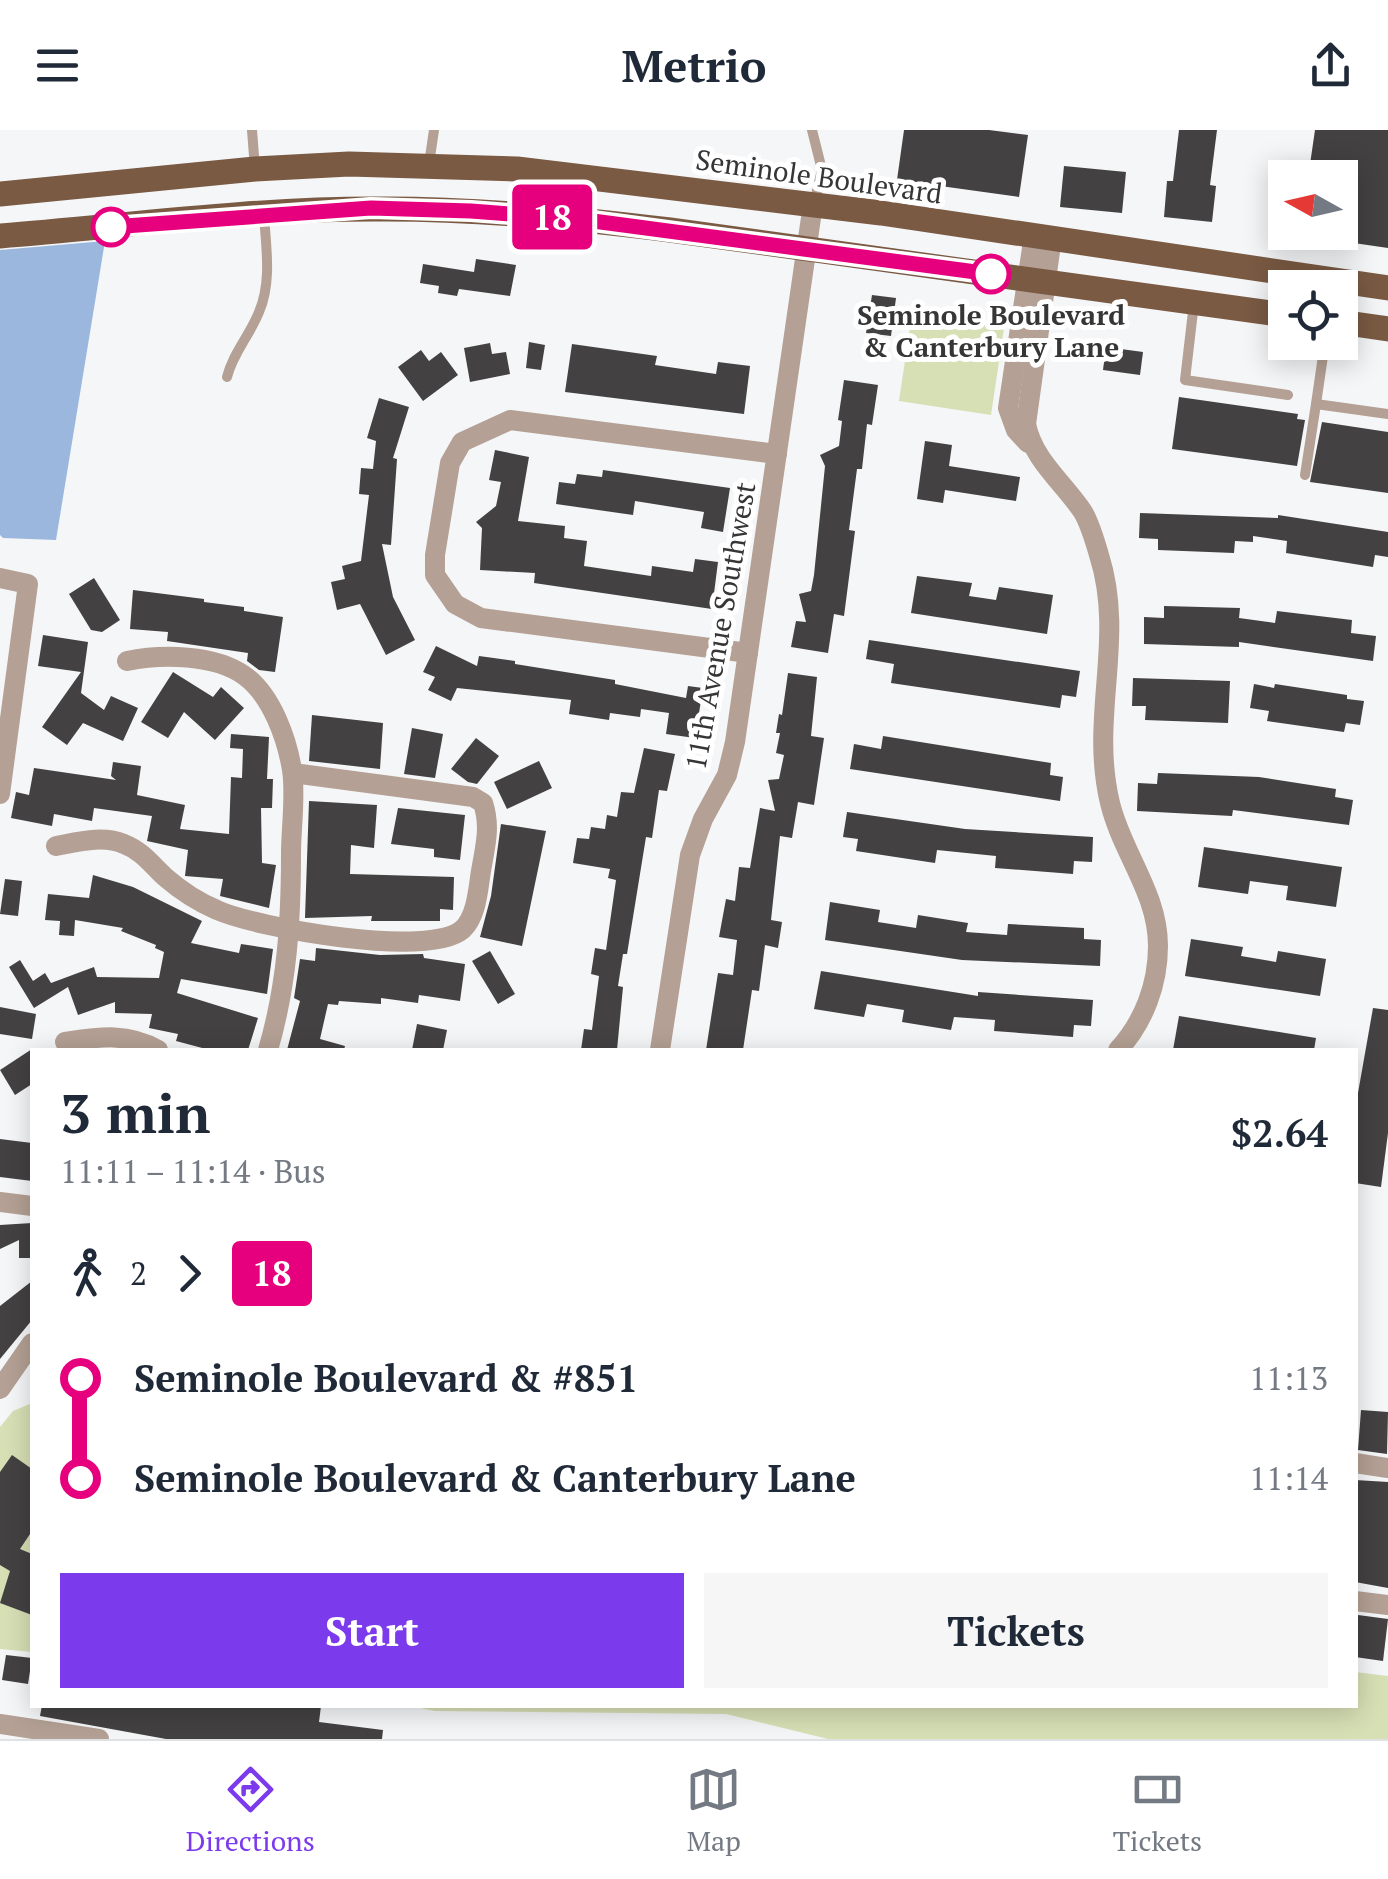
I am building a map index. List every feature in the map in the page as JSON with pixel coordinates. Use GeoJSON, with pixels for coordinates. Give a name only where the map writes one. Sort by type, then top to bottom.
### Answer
{"type":"FeatureCollection","features":[{"type":"Feature","properties":{"kind":"main road","name":"Seminole Boulevard"},"geometry":{"type":"LineString","coordinates":[[0,194],[255,169],[349,164],[574,174],[1042,236],[1388,288]]}},
{"type":"Feature","properties":{"kind":"main road"},"geometry":{"type":"LineString","coordinates":[[0,236],[371,208],[471,211],[578,219],[1268,312]]}},
{"type":"Feature","properties":{"kind":"main road"},"geometry":{"type":"LineString","coordinates":[[1358,325],[1388,329]]}},
{"type":"Feature","properties":{"kind":"street","name":"11th Avenue Southwest"},"geometry":{"type":"LineString","coordinates":[[660,1048],[690,855],[702,819],[727,776],[813,204]]}},
{"type":"Feature","properties":{"kind":"street"},"geometry":{"type":"LineString","coordinates":[[1042,236],[1008,408],[1016,430],[1085,515],[1108,588],[1112,628],[1102,722],[1105,776],[1117,828],[1146,890],[1157,926],[1154,984],[1140,1019],[1119,1048]]}},
{"type":"Feature","properties":{"kind":"street"},"geometry":{"type":"LineString","coordinates":[[748,653],[481,618],[455,604],[435,575],[435,556],[450,464],[462,442],[510,420],[777,454]]}},
{"type":"Feature","properties":{"kind":"street"},"geometry":{"type":"LineString","coordinates":[[0,578],[28,584],[0,794]]}},
{"type":"Feature","properties":{"kind":"street"},"geometry":{"type":"LineString","coordinates":[[127,661],[154,655],[215,664],[245,676],[280,725],[293,772],[291,932],[280,1008],[269,1048]]}},
{"type":"Feature","properties":{"kind":"street"},"geometry":{"type":"LineString","coordinates":[[56,846],[91,840],[119,841],[140,852],[179,888],[218,911],[291,932],[390,941],[440,938],[462,930],[473,913],[488,832],[484,803],[473,796],[293,772]]}},
{"type":"Feature","properties":{"kind":"street"},"geometry":{"type":"LineString","coordinates":[[65,1042],[130,1036],[154,1048]]}},
{"type":"Feature","properties":{"kind":"street"},"geometry":{"type":"LineString","coordinates":[[0,1202],[30,1206]]}},
{"type":"Feature","properties":{"kind":"street"},"geometry":{"type":"LineString","coordinates":[[0,1389],[30,1346]]}},
{"type":"Feature","properties":{"kind":"street"},"geometry":{"type":"LineString","coordinates":[[1358,1463],[1388,1468]]}},
{"type":"Feature","properties":{"kind":"street"},"geometry":{"type":"LineString","coordinates":[[1358,1600],[1388,1605]]}},
{"type":"Feature","properties":{"kind":"street"},"geometry":{"type":"LineString","coordinates":[[0,1724],[99,1739]]}},
{"type":"Feature","properties":{"kind":"lane"},"geometry":{"type":"LineString","coordinates":[[252,130],[255,169]]}},
{"type":"Feature","properties":{"kind":"lane"},"geometry":{"type":"LineString","coordinates":[[429,165],[434,130]]}},
{"type":"Feature","properties":{"kind":"lane"},"geometry":{"type":"LineString","coordinates":[[812,130],[822,170],[813,204]]}},
{"type":"Feature","properties":{"kind":"lane"},"geometry":{"type":"LineString","coordinates":[[227,377],[231,362],[261,309],[267,280],[264,214]]}},
{"type":"Feature","properties":{"kind":"lane"},"geometry":{"type":"LineString","coordinates":[[1194,302],[1185,380],[1288,395]]}},
{"type":"Feature","properties":{"kind":"lane"},"geometry":{"type":"LineString","coordinates":[[1305,475],[1322,360]]}},
{"type":"Feature","properties":{"kind":"lane"},"geometry":{"type":"LineString","coordinates":[[1316,404],[1388,414]]}},
{"type":"Feature","properties":{"kind":"green space"},"geometry":{"type":"Polygon","coordinates":[[[912,314],[1004,328],[991,415],[899,401],[912,314]]]}},
{"type":"Feature","properties":{"kind":"green space"},"geometry":{"type":"Polygon","coordinates":[[[30,1404],[30,1652],[0,1649],[0,1427],[13,1411],[30,1404]]]}},
{"type":"Feature","properties":{"kind":"green space"},"geometry":{"type":"Polygon","coordinates":[[[1358,1672],[1388,1676],[1388,1739],[828,1739],[726,1714],[420,1708],[1358,1708],[1358,1672]]]}},
{"type":"Feature","properties":{"kind":"water"},"geometry":{"type":"Polygon","coordinates":[[[105,241],[56,540],[3,538],[0,250],[105,241]]]}},
{"type":"Feature","properties":{"kind":"building"},"geometry":{"type":"Polygon","coordinates":[[[904,130],[989,130],[1028,135],[1019,197],[897,180],[904,130]]]}},
{"type":"Feature","properties":{"kind":"building"},"geometry":{"type":"Polygon","coordinates":[[[1179,130],[1217,130],[1210,185],[1216,186],[1212,222],[1164,217],[1167,181],[1173,181],[1179,130]]]}},
{"type":"Feature","properties":{"kind":"building"},"geometry":{"type":"Polygon","coordinates":[[[1315,130],[1388,130],[1388,248],[1358,244],[1358,160],[1311,160],[1315,130]]]}},
{"type":"Feature","properties":{"kind":"building"},"geometry":{"type":"Polygon","coordinates":[[[1064,166],[1126,172],[1122,213],[1060,207],[1064,166]]]}},
{"type":"Feature","properties":{"kind":"building"},"geometry":{"type":"Polygon","coordinates":[[[476,259],[516,265],[510,296],[459,289],[457,296],[438,293],[439,286],[420,283],[423,264],[474,272],[476,259]]]}},
{"type":"Feature","properties":{"kind":"building"},"geometry":{"type":"Polygon","coordinates":[[[872,295],[896,298],[891,336],[866,333],[872,295]]]}},
{"type":"Feature","properties":{"kind":"building"},"geometry":{"type":"Polygon","coordinates":[[[529,342],[545,345],[541,370],[526,368],[529,342]]]}},
{"type":"Feature","properties":{"kind":"building"},"geometry":{"type":"Polygon","coordinates":[[[490,343],[492,354],[506,352],[510,374],[470,382],[464,348],[490,343]]]}},
{"type":"Feature","properties":{"kind":"building"},"geometry":{"type":"Polygon","coordinates":[[[572,344],[657,356],[655,365],[716,374],[718,362],[750,366],[744,414],[565,392],[572,344]]]}},
{"type":"Feature","properties":{"kind":"building"},"geometry":{"type":"Polygon","coordinates":[[[1106,347],[1143,352],[1140,375],[1103,370],[1106,347]]]}},
{"type":"Feature","properties":{"kind":"building"},"geometry":{"type":"Polygon","coordinates":[[[421,350],[429,361],[441,352],[458,375],[423,401],[398,367],[421,350]]]}},
{"type":"Feature","properties":{"kind":"building"},"geometry":{"type":"Polygon","coordinates":[[[844,380],[878,385],[872,425],[867,424],[862,469],[857,469],[849,530],[855,531],[844,616],[834,614],[828,653],[791,647],[796,621],[806,622],[799,594],[811,591],[814,575],[825,466],[820,455],[839,446],[844,380]]]}},
{"type":"Feature","properties":{"kind":"building"},"geometry":{"type":"Polygon","coordinates":[[[1179,397],[1298,414],[1297,419],[1305,420],[1297,466],[1172,449],[1179,397]]]}},
{"type":"Feature","properties":{"kind":"building"},"geometry":{"type":"Polygon","coordinates":[[[379,398],[409,407],[393,458],[397,459],[391,545],[382,544],[393,597],[415,640],[386,655],[360,604],[337,610],[331,582],[345,579],[342,566],[361,561],[369,495],[359,494],[361,468],[373,469],[376,441],[367,438],[379,398]]]}},
{"type":"Feature","properties":{"kind":"building"},"geometry":{"type":"Polygon","coordinates":[[[1322,422],[1388,432],[1388,493],[1310,482],[1322,422]]]}},
{"type":"Feature","properties":{"kind":"building"},"geometry":{"type":"Polygon","coordinates":[[[925,441],[952,445],[949,466],[1020,477],[1016,501],[945,490],[943,503],[917,499],[925,441]]]}},
{"type":"Feature","properties":{"kind":"building"},"geometry":{"type":"Polygon","coordinates":[[[495,450],[529,457],[518,521],[565,526],[564,538],[587,541],[584,566],[651,576],[652,566],[693,572],[695,559],[718,562],[712,609],[534,583],[535,573],[480,570],[482,528],[476,522],[496,506],[501,482],[489,480],[495,450]]]}},
{"type":"Feature","properties":{"kind":"building"},"geometry":{"type":"Polygon","coordinates":[[[603,470],[730,488],[723,532],[701,528],[704,512],[635,501],[633,515],[556,504],[559,482],[575,484],[577,474],[602,477],[603,470]]]}},
{"type":"Feature","properties":{"kind":"building"},"geometry":{"type":"Polygon","coordinates":[[[1140,513],[1278,515],[1388,532],[1388,557],[1375,555],[1373,567],[1286,553],[1287,541],[1253,536],[1253,542],[1235,541],[1234,553],[1158,550],[1158,539],[1139,538],[1140,513]]]}},
{"type":"Feature","properties":{"kind":"building"},"geometry":{"type":"Polygon","coordinates":[[[917,576],[972,583],[969,596],[996,600],[999,587],[1053,595],[1047,634],[911,613],[917,576]]]}},
{"type":"Feature","properties":{"kind":"building"},"geometry":{"type":"Polygon","coordinates":[[[94,578],[120,620],[102,632],[91,630],[69,594],[94,578]]]}},
{"type":"Feature","properties":{"kind":"building"},"geometry":{"type":"Polygon","coordinates":[[[133,590],[204,599],[283,617],[275,672],[259,670],[247,661],[248,653],[167,641],[168,632],[130,629],[133,590]]]}},
{"type":"Feature","properties":{"kind":"building"},"geometry":{"type":"Polygon","coordinates":[[[1164,606],[1240,608],[1239,618],[1275,623],[1277,611],[1352,620],[1351,633],[1376,636],[1373,661],[1239,642],[1239,647],[1144,644],[1144,617],[1164,618],[1164,606]]]}},
{"type":"Feature","properties":{"kind":"building"},"geometry":{"type":"Polygon","coordinates":[[[43,635],[88,642],[81,693],[104,710],[111,696],[138,708],[123,741],[83,723],[67,745],[42,727],[81,672],[38,666],[43,635]]]}},
{"type":"Feature","properties":{"kind":"building"},"geometry":{"type":"Polygon","coordinates":[[[869,640],[1080,671],[1076,697],[1062,695],[1060,708],[891,683],[894,664],[866,659],[869,640]]]}},
{"type":"Feature","properties":{"kind":"building"},"geometry":{"type":"Polygon","coordinates":[[[436,646],[477,666],[479,656],[515,661],[686,698],[688,686],[703,688],[695,738],[666,734],[669,713],[641,709],[640,717],[610,713],[609,720],[569,714],[571,700],[457,688],[451,701],[428,690],[435,677],[423,672],[436,646]]]}},
{"type":"Feature","properties":{"kind":"building"},"geometry":{"type":"Polygon","coordinates":[[[173,672],[213,697],[221,687],[244,708],[215,740],[184,712],[168,738],[141,722],[173,672]]]}},
{"type":"Feature","properties":{"kind":"building"},"geometry":{"type":"Polygon","coordinates":[[[788,673],[817,677],[811,736],[824,738],[814,805],[798,802],[792,838],[780,836],[771,920],[782,922],[778,948],[765,945],[759,991],[752,990],[743,1048],[706,1048],[718,973],[733,975],[737,940],[719,937],[726,899],[735,901],[739,867],[750,868],[760,808],[775,811],[768,780],[779,779],[784,755],[776,753],[780,733],[776,733],[779,714],[782,715],[788,673]]]}},
{"type":"Feature","properties":{"kind":"building"},"geometry":{"type":"Polygon","coordinates":[[[1133,678],[1230,681],[1228,723],[1145,720],[1146,706],[1132,706],[1133,678]]]}},
{"type":"Feature","properties":{"kind":"building"},"geometry":{"type":"Polygon","coordinates":[[[1254,684],[1347,695],[1347,699],[1364,701],[1360,725],[1346,723],[1344,732],[1267,721],[1269,711],[1250,708],[1254,684]]]}},
{"type":"Feature","properties":{"kind":"building"},"geometry":{"type":"Polygon","coordinates":[[[312,715],[383,723],[380,769],[309,761],[312,715]]]}},
{"type":"Feature","properties":{"kind":"building"},"geometry":{"type":"Polygon","coordinates":[[[412,728],[443,734],[435,778],[404,774],[412,728]]]}},
{"type":"Feature","properties":{"kind":"building"},"geometry":{"type":"Polygon","coordinates":[[[231,734],[269,737],[267,779],[273,779],[272,808],[261,808],[262,863],[276,865],[269,908],[220,896],[223,879],[185,876],[188,850],[147,841],[152,816],[94,808],[92,821],[54,814],[52,826],[11,818],[16,792],[29,795],[34,768],[116,780],[111,776],[113,762],[141,766],[137,795],[185,805],[180,829],[229,834],[231,777],[242,778],[243,749],[230,748],[231,734]]]}},
{"type":"Feature","properties":{"kind":"building"},"geometry":{"type":"Polygon","coordinates":[[[883,736],[1051,763],[1050,775],[1063,777],[1060,801],[850,769],[854,744],[881,749],[883,736]]]}},
{"type":"Feature","properties":{"kind":"building"},"geometry":{"type":"Polygon","coordinates":[[[476,738],[499,756],[477,784],[451,769],[476,738]]]}},
{"type":"Feature","properties":{"kind":"building"},"geometry":{"type":"Polygon","coordinates":[[[644,748],[675,754],[667,791],[659,790],[652,838],[646,837],[618,986],[623,987],[617,1048],[581,1048],[584,1029],[592,1030],[599,976],[591,974],[595,948],[606,950],[616,880],[608,878],[610,869],[573,863],[577,838],[589,839],[591,827],[605,829],[607,815],[617,817],[621,792],[634,793],[644,748]]]}},
{"type":"Feature","properties":{"kind":"building"},"geometry":{"type":"Polygon","coordinates":[[[539,761],[552,788],[507,809],[494,782],[539,761]]]}},
{"type":"Feature","properties":{"kind":"building"},"geometry":{"type":"Polygon","coordinates":[[[1158,773],[1259,777],[1336,789],[1335,797],[1353,800],[1349,825],[1233,810],[1232,816],[1137,811],[1138,783],[1157,784],[1158,773]]]}},
{"type":"Feature","properties":{"kind":"building"},"geometry":{"type":"Polygon","coordinates":[[[309,801],[377,805],[374,848],[351,845],[350,874],[454,877],[453,910],[440,909],[440,921],[371,921],[372,916],[305,918],[309,801]]]}},
{"type":"Feature","properties":{"kind":"building"},"geometry":{"type":"Polygon","coordinates":[[[398,808],[465,815],[460,860],[434,857],[434,849],[391,844],[398,808]]]}},
{"type":"Feature","properties":{"kind":"building"},"geometry":{"type":"Polygon","coordinates":[[[847,812],[965,829],[1093,837],[1092,862],[1074,861],[1073,874],[995,868],[996,856],[937,850],[935,863],[856,851],[858,839],[843,837],[847,812]]]}},
{"type":"Feature","properties":{"kind":"building"},"geometry":{"type":"Polygon","coordinates":[[[501,824],[546,831],[522,946],[480,937],[491,896],[501,824]]]}},
{"type":"Feature","properties":{"kind":"building"},"geometry":{"type":"Polygon","coordinates":[[[1204,847],[1342,867],[1336,907],[1286,900],[1288,886],[1250,881],[1248,894],[1198,887],[1204,847]]]}},
{"type":"Feature","properties":{"kind":"building"},"geometry":{"type":"Polygon","coordinates":[[[93,875],[133,887],[202,921],[191,943],[239,953],[241,944],[273,949],[267,994],[181,979],[177,993],[258,1018],[249,1048],[202,1048],[176,1041],[178,1034],[149,1028],[152,1014],[115,1013],[115,1002],[78,1015],[68,987],[34,1008],[9,967],[20,960],[33,981],[45,973],[51,983],[94,967],[97,977],[159,978],[164,952],[121,931],[123,928],[75,920],[74,936],[59,935],[60,921],[45,920],[48,894],[89,898],[93,875]]]}},
{"type":"Feature","properties":{"kind":"building"},"geometry":{"type":"Polygon","coordinates":[[[5,879],[22,881],[18,916],[0,914],[5,879]]]}},
{"type":"Feature","properties":{"kind":"building"},"geometry":{"type":"Polygon","coordinates":[[[830,902],[880,910],[878,922],[916,928],[918,915],[968,923],[966,932],[1007,935],[1008,924],[1084,928],[1084,939],[1101,940],[1100,966],[962,960],[825,940],[830,902]]]}},
{"type":"Feature","properties":{"kind":"building"},"geometry":{"type":"Polygon","coordinates":[[[1191,939],[1243,947],[1241,956],[1276,962],[1278,951],[1326,959],[1320,996],[1185,976],[1191,939]]]}},
{"type":"Feature","properties":{"kind":"building"},"geometry":{"type":"Polygon","coordinates":[[[316,948],[380,955],[423,954],[424,958],[465,964],[460,1001],[419,995],[418,1003],[381,998],[381,1004],[339,1001],[338,1005],[328,1004],[320,1039],[344,1048],[288,1048],[300,1001],[294,998],[300,959],[315,961],[316,948]]]}},
{"type":"Feature","properties":{"kind":"building"},"geometry":{"type":"Polygon","coordinates":[[[490,951],[515,994],[498,1004],[472,961],[490,951]]]}},
{"type":"Feature","properties":{"kind":"building"},"geometry":{"type":"Polygon","coordinates":[[[821,971],[978,996],[978,992],[1093,1000],[1091,1026],[1074,1025],[1073,1037],[994,1031],[995,1020],[954,1017],[951,1030],[902,1022],[904,1010],[867,1004],[864,1017],[814,1009],[821,971]]]}},
{"type":"Feature","properties":{"kind":"building"},"geometry":{"type":"Polygon","coordinates":[[[0,1007],[36,1014],[32,1039],[0,1034],[0,1007]]]}},
{"type":"Feature","properties":{"kind":"building"},"geometry":{"type":"Polygon","coordinates":[[[1373,1008],[1388,1010],[1388,1133],[1381,1187],[1358,1183],[1358,1093],[1373,1008]]]}},
{"type":"Feature","properties":{"kind":"building"},"geometry":{"type":"Polygon","coordinates":[[[1179,1016],[1316,1038],[1314,1048],[1173,1048],[1179,1016]]]}},
{"type":"Feature","properties":{"kind":"building"},"geometry":{"type":"Polygon","coordinates":[[[417,1024],[447,1030],[443,1048],[412,1048],[417,1024]]]}},
{"type":"Feature","properties":{"kind":"building"},"geometry":{"type":"Polygon","coordinates":[[[30,1050],[30,1085],[15,1095],[0,1070],[30,1050]]]}},
{"type":"Feature","properties":{"kind":"building"},"geometry":{"type":"Polygon","coordinates":[[[0,1139],[30,1143],[30,1181],[0,1177],[0,1139]]]}},
{"type":"Feature","properties":{"kind":"building"},"geometry":{"type":"Polygon","coordinates":[[[30,1223],[30,1258],[19,1258],[19,1240],[0,1249],[0,1225],[30,1223]]]}},
{"type":"Feature","properties":{"kind":"building"},"geometry":{"type":"Polygon","coordinates":[[[30,1283],[30,1322],[0,1359],[0,1306],[30,1283]]]}},
{"type":"Feature","properties":{"kind":"building"},"geometry":{"type":"Polygon","coordinates":[[[1361,1410],[1388,1412],[1387,1454],[1358,1450],[1361,1410]]]}},
{"type":"Feature","properties":{"kind":"building"},"geometry":{"type":"Polygon","coordinates":[[[12,1455],[30,1468],[30,1534],[20,1549],[30,1553],[30,1614],[0,1603],[10,1571],[0,1565],[0,1472],[12,1455]]]}},
{"type":"Feature","properties":{"kind":"building"},"geometry":{"type":"Polygon","coordinates":[[[1358,1480],[1388,1482],[1388,1588],[1358,1583],[1358,1480]]]}},
{"type":"Feature","properties":{"kind":"building"},"geometry":{"type":"Polygon","coordinates":[[[1358,1615],[1388,1619],[1383,1661],[1358,1657],[1358,1615]]]}},
{"type":"Feature","properties":{"kind":"building"},"geometry":{"type":"Polygon","coordinates":[[[6,1655],[30,1658],[28,1684],[2,1680],[6,1655]]]}},
{"type":"Feature","properties":{"kind":"building"},"geometry":{"type":"Polygon","coordinates":[[[41,1708],[321,1708],[319,1722],[383,1730],[382,1739],[166,1739],[40,1716],[41,1708]]]}},
{"type":"Feature","properties":{"kind":"bus line","name":"18"},"geometry":{"type":"LineString","coordinates":[[111,227],[371,208],[471,211],[578,219],[991,274]]}},
{"type":"Feature","properties":{"kind":"place","name":"Seminole Boulevard & Canterbury Lane"},"geometry":{"type":"Point","coordinates":[991,274]}}]}
